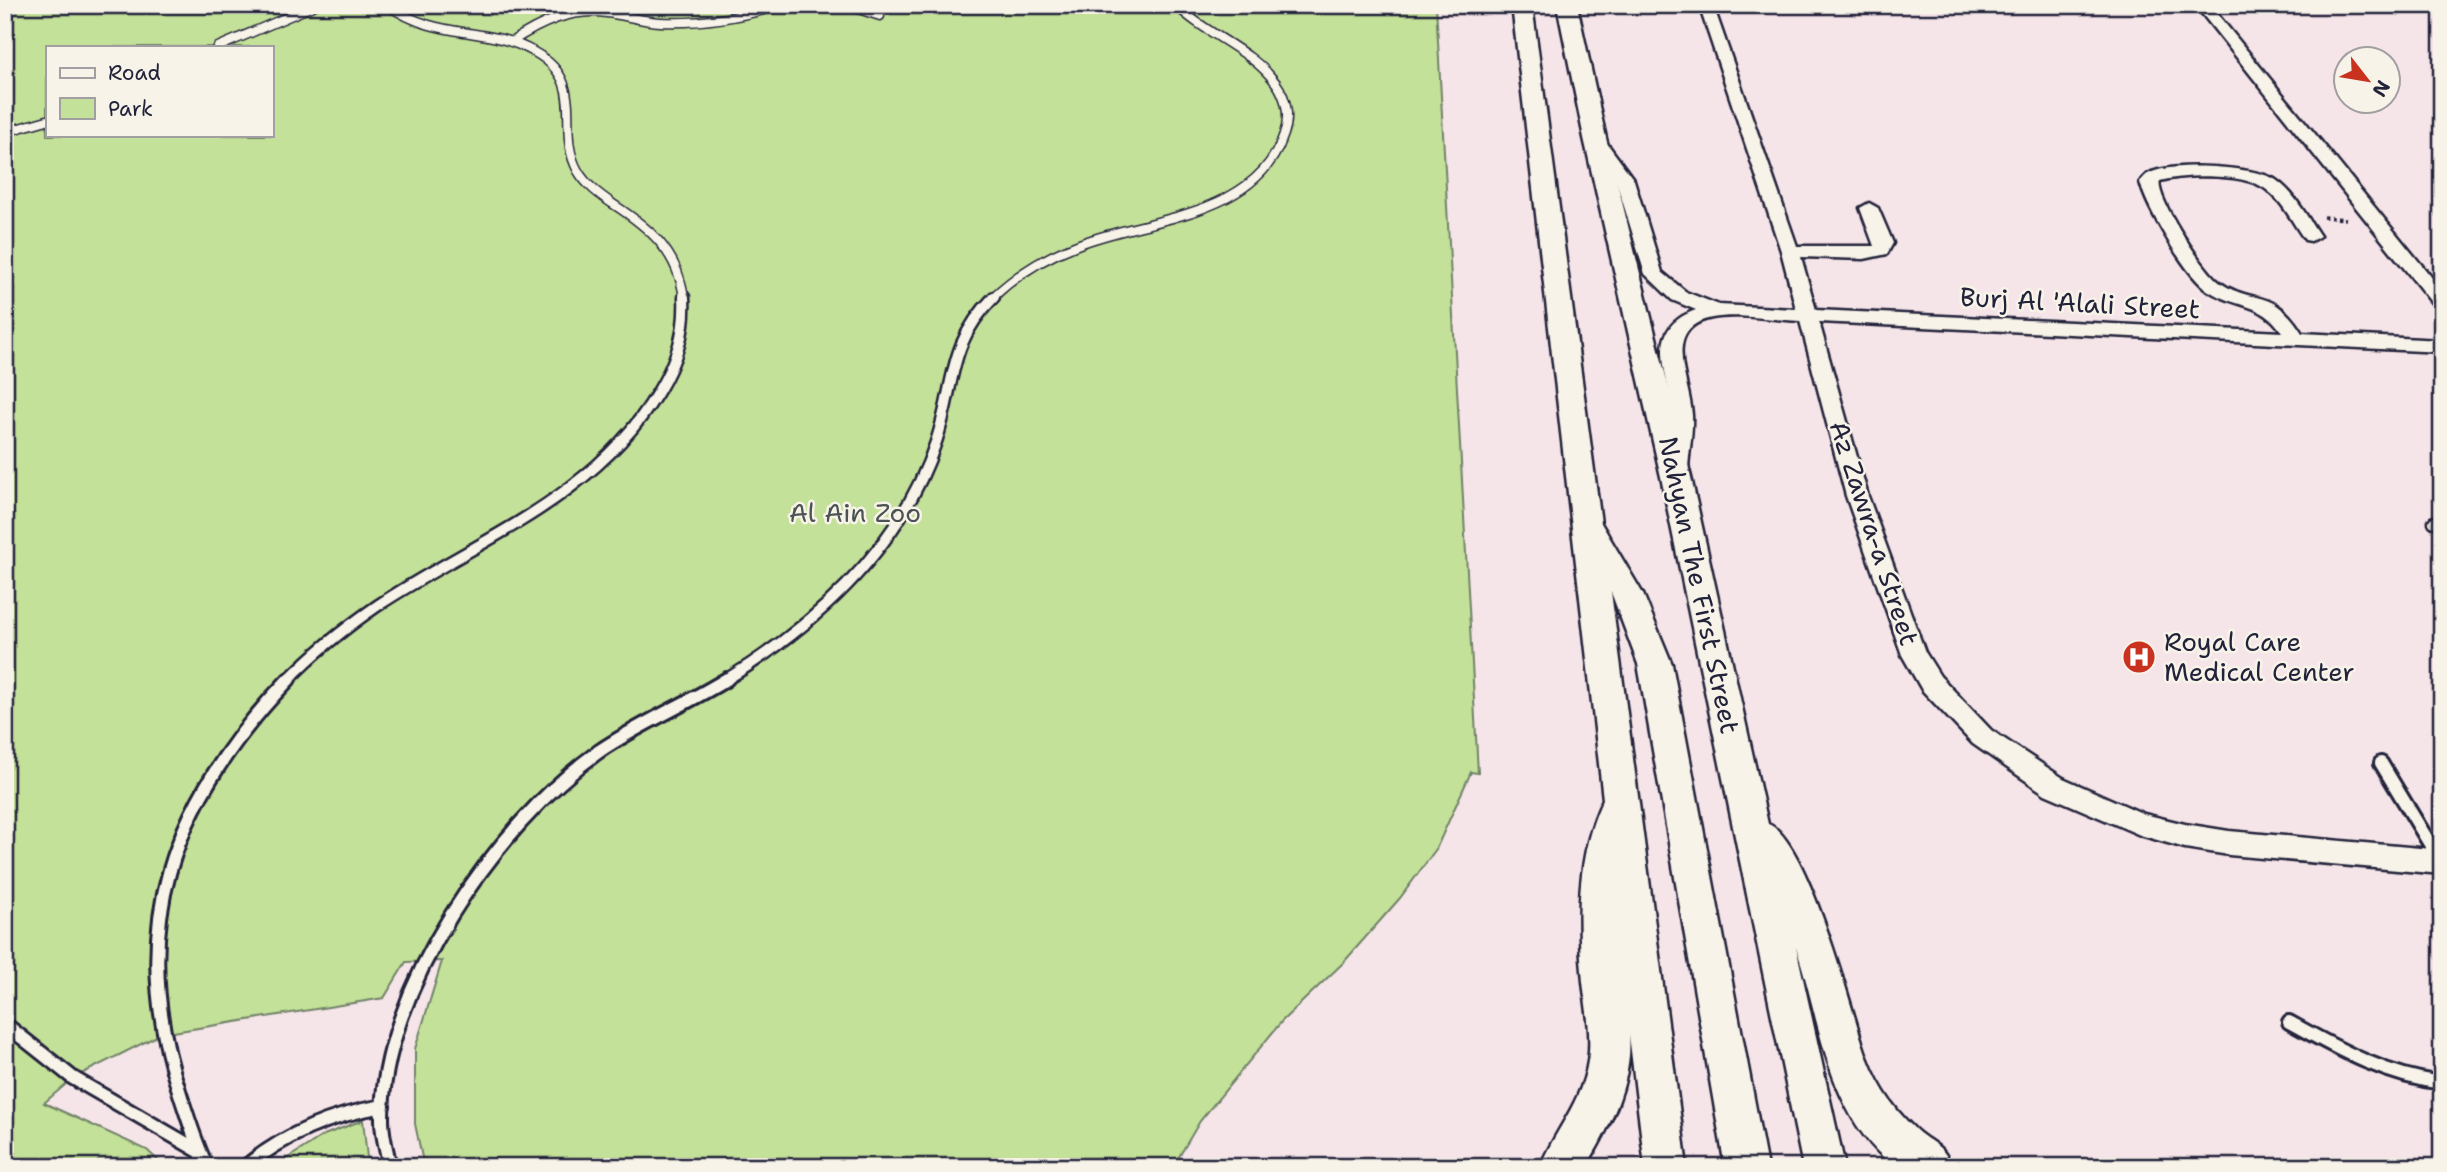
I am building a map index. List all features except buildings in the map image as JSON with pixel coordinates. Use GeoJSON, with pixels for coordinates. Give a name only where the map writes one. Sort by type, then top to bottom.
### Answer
{"type":"FeatureCollection","features":[{"type":"Feature","properties":{"kind":"main road"},"geometry":{"type":"LineString","coordinates":[[1522,5],[1666,1167]]}},
{"type":"Feature","properties":{"kind":"main road","name":"Nahyan The First Street"},"geometry":{"type":"LineString","coordinates":[[1567,5],[1595,138],[1676,477],[1824,1167]]}},
{"type":"Feature","properties":{"kind":"main road"},"geometry":{"type":"LineString","coordinates":[[1584,522],[1619,575],[1633,603],[1655,664],[1746,1167]]}},
{"type":"Feature","properties":{"kind":"main road"},"geometry":{"type":"LineString","coordinates":[[1562,1167],[1596,1101],[1609,1058],[1596,920],[1597,887],[1606,836],[1620,799]]}},
{"type":"Feature","properties":{"kind":"main road"},"geometry":{"type":"LineString","coordinates":[[1749,816],[1781,867],[1807,923],[1827,982],[1855,1085],[1880,1124],[1915,1157],[1931,1167]]}},
{"type":"Feature","properties":{"kind":"street","name":"Az Zawra-a Street"},"geometry":{"type":"LineString","coordinates":[[1706,5],[1790,251],[1857,496],[1910,646],[1931,683],[1954,710],[1982,737],[2054,786],[2096,807],[2163,830],[2229,843],[2442,862]]}},
{"type":"Feature","properties":{"kind":"street"},"geometry":{"type":"LineString","coordinates":[[2202,5],[2442,303]]}},
{"type":"Feature","properties":{"kind":"street","name":"Burj Al 'Alali Street"},"geometry":{"type":"LineString","coordinates":[[1595,138],[1607,152],[1628,188],[1654,274],[1679,296],[1716,311],[2442,346]]}},
{"type":"Feature","properties":{"kind":"street"},"geometry":{"type":"LineString","coordinates":[[2297,340],[2282,318],[2272,309],[2231,295],[2208,282],[2154,200],[2149,182],[2154,177],[2166,174],[2253,176],[2276,187],[2311,236]]}},
{"type":"Feature","properties":{"kind":"street"},"geometry":{"type":"LineString","coordinates":[[1790,251],[1864,253],[1881,250],[1884,243],[1869,208]]}},
{"type":"Feature","properties":{"kind":"street","name":"Burj Al 'Alali Street"},"geometry":{"type":"LineString","coordinates":[[1676,477],[1682,415],[1671,347],[1683,323],[1716,311]]}},
{"type":"Feature","properties":{"kind":"lane"},"geometry":{"type":"LineString","coordinates":[[220,46],[315,5]]}},
{"type":"Feature","properties":{"kind":"lane"},"geometry":{"type":"LineString","coordinates":[[208,1167],[200,1151],[161,1034],[155,983],[159,912],[174,850],[178,837],[214,770],[258,711],[332,639],[387,599],[518,524],[585,477],[626,437],[652,404],[671,370],[681,340],[684,303],[671,256],[649,228],[602,195],[580,175],[568,151],[570,98],[567,86],[552,64],[526,47],[510,42],[424,26],[405,19],[388,5]]}},
{"type":"Feature","properties":{"kind":"lane"},"geometry":{"type":"LineString","coordinates":[[510,42],[552,20],[577,13],[600,12],[636,20],[689,22],[736,17],[782,5]]}},
{"type":"Feature","properties":{"kind":"lane"},"geometry":{"type":"LineString","coordinates":[[846,5],[880,16]]}},
{"type":"Feature","properties":{"kind":"lane"},"geometry":{"type":"LineString","coordinates":[[390,1167],[382,1133],[383,1106],[401,1022],[411,992],[443,928],[482,865],[534,807],[581,768],[633,730],[682,706],[771,651],[824,607],[866,564],[889,534],[923,477],[946,410],[956,355],[962,338],[983,308],[1010,282],[1070,248],[1189,213],[1228,197],[1257,176],[1277,153],[1287,127],[1287,114],[1285,102],[1272,78],[1248,57],[1198,27],[1176,5]]}},
{"type":"Feature","properties":{"kind":"lane"},"geometry":{"type":"LineString","coordinates":[[5,132],[46,120]]}},
{"type":"Feature","properties":{"kind":"lane"},"geometry":{"type":"LineString","coordinates":[[2381,762],[2442,862]]}},
{"type":"Feature","properties":{"kind":"lane"},"geometry":{"type":"LineString","coordinates":[[2289,1022],[2379,1067],[2407,1077],[2442,1083]]}},
{"type":"Feature","properties":{"kind":"lane"},"geometry":{"type":"LineString","coordinates":[[5,1024],[73,1078],[200,1151]]}},
{"type":"Feature","properties":{"kind":"lane"},"geometry":{"type":"LineString","coordinates":[[245,1167],[299,1129],[342,1112],[383,1106]]}},
{"type":"Feature","properties":{"kind":"path"},"geometry":{"type":"LineString","coordinates":[[2296,216],[2378,221]]}},
{"type":"Feature","properties":{"kind":"green space","name":"Al Ain Zoo"},"geometry":{"type":"Polygon","coordinates":[[[5,5],[1436,5],[1478,773],[1471,772],[1436,849],[1400,898],[1343,963],[1282,1021],[1200,1121],[1173,1167],[424,1167],[415,1124],[415,1049],[442,961],[406,962],[384,998],[161,1034],[73,1078],[44,1103],[147,1150],[165,1167],[5,1167],[5,5]]]}},
{"type":"Feature","properties":{"kind":"green space"},"geometry":{"type":"Polygon","coordinates":[[[363,1120],[368,1167],[274,1167],[324,1135],[363,1120]]]}},
{"type":"Feature","properties":{"kind":"place","name":"Royal Care Medical Center"},"geometry":{"type":"Point","coordinates":[2139,657]}}]}
